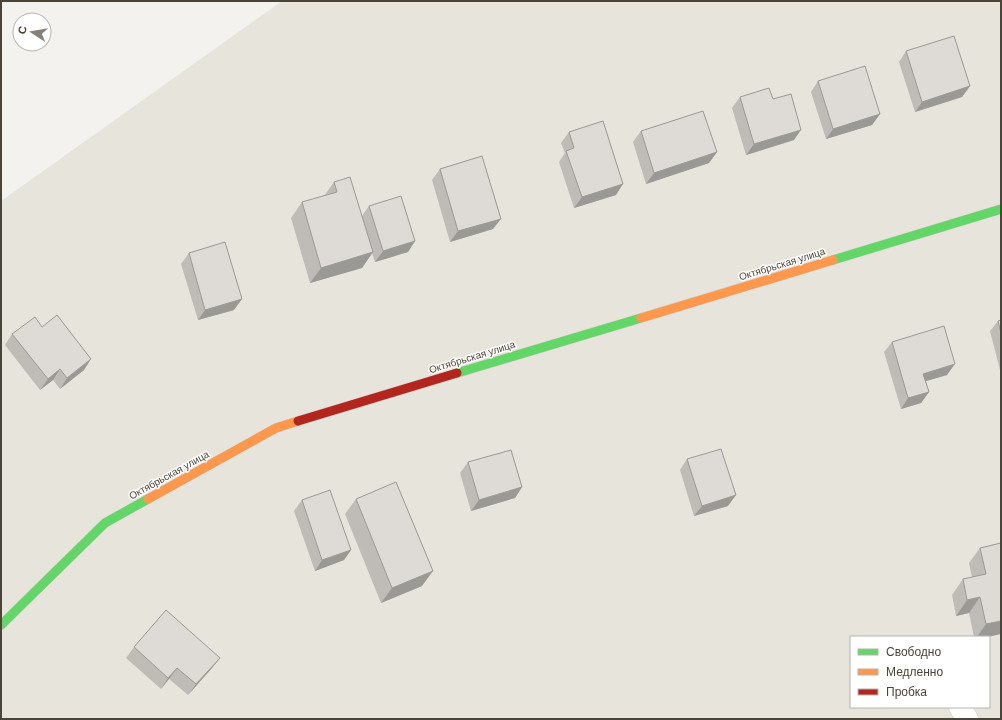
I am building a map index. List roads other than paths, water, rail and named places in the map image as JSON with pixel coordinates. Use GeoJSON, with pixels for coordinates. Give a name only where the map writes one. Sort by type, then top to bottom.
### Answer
{"type":"FeatureCollection","features":[{"type":"Feature","properties":{"kind":"street","name":"Октябрьская улица"},"geometry":{"type":"LineString","coordinates":[[1,625],[105,523],[276,428],[1001,210]]}},
{"type":"Feature","properties":{"kind":"street"},"geometry":{"type":"LineString","coordinates":[[961,708],[967,719]]}}]}
